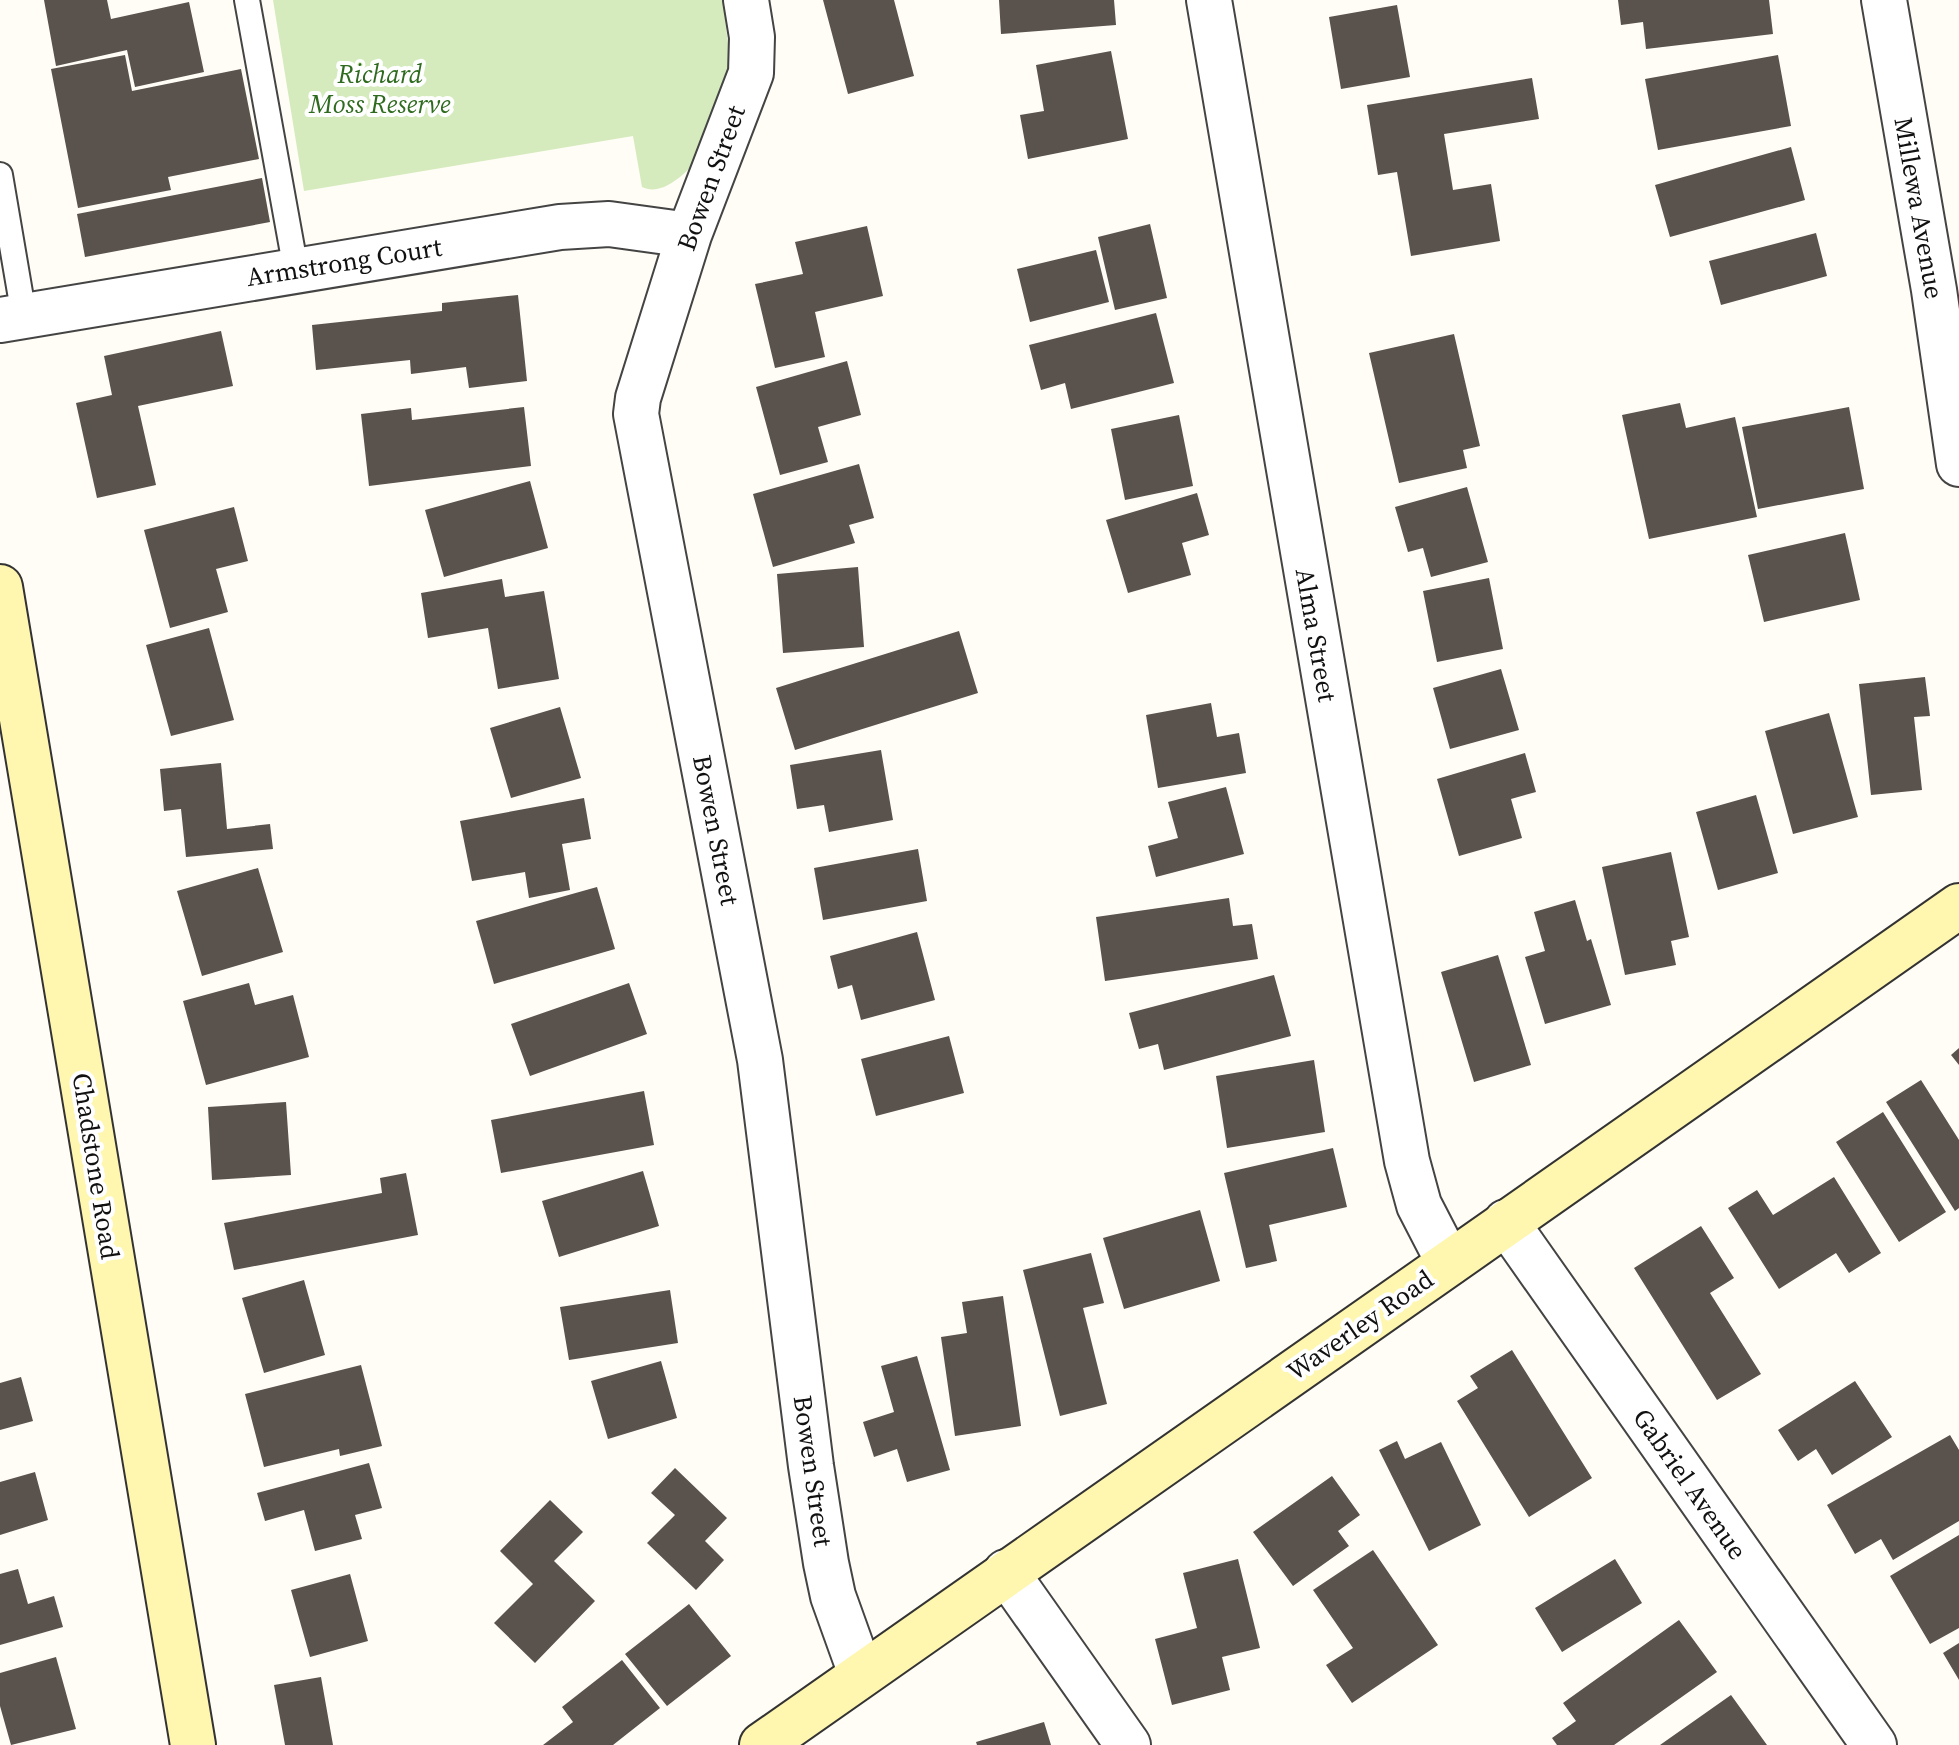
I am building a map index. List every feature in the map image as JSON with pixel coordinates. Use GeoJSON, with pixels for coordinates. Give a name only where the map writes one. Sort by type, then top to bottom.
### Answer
{"type":"FeatureCollection","features":[{"type":"Feature","properties":{"kind":"main road","name":"Chadstone Road"},"geometry":{"type":"LineString","coordinates":[[0,587],[193,1745]]}},
{"type":"Feature","properties":{"kind":"main road","name":"Waverley Road"},"geometry":{"type":"LineString","coordinates":[[762,1745],[1959,906]]}},
{"type":"Feature","properties":{"kind":"street","name":"Bowen Street"},"geometry":{"type":"LineString","coordinates":[[746,0],[752,37],[751,73],[689,235],[638,398],[636,414],[760,1060],[826,1563],[833,1596],[861,1674]]}},
{"type":"Feature","properties":{"kind":"street","name":"Alma Street"},"geometry":{"type":"LineString","coordinates":[[1209,0],[1407,1161],[1419,1205],[1449,1263]]}},
{"type":"Feature","properties":{"kind":"street","name":"Millewa Avenue"},"geometry":{"type":"LineString","coordinates":[[1884,0],[1934,290],[1959,464]]}},
{"type":"Feature","properties":{"kind":"street","name":"Armstrong Court"},"geometry":{"type":"LineString","coordinates":[[12,318],[560,227],[609,224],[689,235]]}},
{"type":"Feature","properties":{"kind":"street","name":"Gabriel Avenue"},"geometry":{"type":"LineString","coordinates":[[1506,1222],[1874,1745]]}},
{"type":"Feature","properties":{"kind":"street"},"geometry":{"type":"LineString","coordinates":[[1006,1572],[1128,1745]]}},
{"type":"Feature","properties":{"kind":"lane"},"geometry":{"type":"LineString","coordinates":[[247,0],[296,270]]}},
{"type":"Feature","properties":{"kind":"lane"},"geometry":{"type":"LineString","coordinates":[[0,175],[12,318]]}},
{"type":"Feature","properties":{"kind":"green space","name":"Richard Moss Reserve"},"geometry":{"type":"Polygon","coordinates":[[[273,0],[723,0],[728,73],[692,166],[676,180],[656,189],[642,187],[633,136],[304,191],[273,0]]]}},
{"type":"Feature","properties":{"kind":"building"},"geometry":{"type":"Polygon","coordinates":[[[44,0],[107,0],[111,19],[189,2],[204,72],[135,87],[127,50],[56,66],[44,0]]]}},
{"type":"Feature","properties":{"kind":"building"},"geometry":{"type":"Polygon","coordinates":[[[823,0],[894,0],[914,76],[848,94],[823,0]]]}},
{"type":"Feature","properties":{"kind":"building"},"geometry":{"type":"Polygon","coordinates":[[[999,0],[1114,0],[1116,25],[1001,34],[999,0]]]}},
{"type":"Feature","properties":{"kind":"building"},"geometry":{"type":"Polygon","coordinates":[[[1618,0],[1769,0],[1773,34],[1646,49],[1643,22],[1621,25],[1618,0]]]}},
{"type":"Feature","properties":{"kind":"building"},"geometry":{"type":"Polygon","coordinates":[[[1397,5],[1410,77],[1341,89],[1329,17],[1397,5]]]}},
{"type":"Feature","properties":{"kind":"building"},"geometry":{"type":"Polygon","coordinates":[[[1111,51],[1128,139],[1028,159],[1020,115],[1044,111],[1036,65],[1111,51]]]}},
{"type":"Feature","properties":{"kind":"building"},"geometry":{"type":"Polygon","coordinates":[[[125,55],[132,91],[241,69],[259,159],[168,177],[171,190],[78,208],[51,69],[125,55]]]}},
{"type":"Feature","properties":{"kind":"building"},"geometry":{"type":"Polygon","coordinates":[[[1778,55],[1791,126],[1658,150],[1645,79],[1778,55]]]}},
{"type":"Feature","properties":{"kind":"building"},"geometry":{"type":"Polygon","coordinates":[[[1532,78],[1539,119],[1444,134],[1453,190],[1491,184],[1500,241],[1411,256],[1397,172],[1378,175],[1367,105],[1532,78]]]}},
{"type":"Feature","properties":{"kind":"building"},"geometry":{"type":"Polygon","coordinates":[[[1791,147],[1805,200],[1670,237],[1655,185],[1791,147]]]}},
{"type":"Feature","properties":{"kind":"building"},"geometry":{"type":"Polygon","coordinates":[[[262,178],[270,222],[85,257],[77,214],[262,178]]]}},
{"type":"Feature","properties":{"kind":"building"},"geometry":{"type":"Polygon","coordinates":[[[1150,224],[1167,298],[1115,310],[1098,237],[1150,224]]]}},
{"type":"Feature","properties":{"kind":"building"},"geometry":{"type":"Polygon","coordinates":[[[867,226],[883,296],[815,312],[825,357],[775,368],[755,284],[803,274],[795,242],[867,226]]]}},
{"type":"Feature","properties":{"kind":"building"},"geometry":{"type":"Polygon","coordinates":[[[1816,233],[1827,276],[1721,305],[1709,261],[1816,233]]]}},
{"type":"Feature","properties":{"kind":"building"},"geometry":{"type":"Polygon","coordinates":[[[1096,250],[1109,302],[1030,322],[1017,269],[1096,250]]]}},
{"type":"Feature","properties":{"kind":"building"},"geometry":{"type":"Polygon","coordinates":[[[518,295],[527,381],[469,388],[466,367],[411,374],[410,360],[316,370],[312,325],[442,311],[442,303],[518,295]]]}},
{"type":"Feature","properties":{"kind":"building"},"geometry":{"type":"Polygon","coordinates":[[[1156,313],[1174,383],[1071,409],[1065,383],[1041,390],[1029,345],[1156,313]]]}},
{"type":"Feature","properties":{"kind":"building"},"geometry":{"type":"Polygon","coordinates":[[[221,331],[233,386],[138,406],[156,485],[97,498],[76,403],[112,395],[104,356],[221,331]]]}},
{"type":"Feature","properties":{"kind":"building"},"geometry":{"type":"Polygon","coordinates":[[[1454,334],[1480,446],[1463,450],[1467,468],[1399,483],[1369,353],[1454,334]]]}},
{"type":"Feature","properties":{"kind":"building"},"geometry":{"type":"Polygon","coordinates":[[[847,361],[861,415],[818,427],[828,462],[780,475],[756,387],[847,361]]]}},
{"type":"Feature","properties":{"kind":"building"},"geometry":{"type":"Polygon","coordinates":[[[1680,403],[1686,428],[1735,417],[1757,517],[1649,539],[1622,415],[1680,403]]]}},
{"type":"Feature","properties":{"kind":"building"},"geometry":{"type":"Polygon","coordinates":[[[524,407],[531,466],[369,486],[361,414],[411,408],[412,420],[524,407]]]}},
{"type":"Feature","properties":{"kind":"building"},"geometry":{"type":"Polygon","coordinates":[[[1849,407],[1864,489],[1758,509],[1742,427],[1849,407]]]}},
{"type":"Feature","properties":{"kind":"building"},"geometry":{"type":"Polygon","coordinates":[[[1179,415],[1193,486],[1125,500],[1111,429],[1179,415]]]}},
{"type":"Feature","properties":{"kind":"building"},"geometry":{"type":"Polygon","coordinates":[[[859,464],[874,518],[849,525],[855,543],[773,567],[753,494],[859,464]]]}},
{"type":"Feature","properties":{"kind":"building"},"geometry":{"type":"Polygon","coordinates":[[[530,481],[548,548],[444,577],[425,510],[530,481]]]}},
{"type":"Feature","properties":{"kind":"building"},"geometry":{"type":"Polygon","coordinates":[[[1467,487],[1488,562],[1431,577],[1423,548],[1408,552],[1395,507],[1467,487]]]}},
{"type":"Feature","properties":{"kind":"building"},"geometry":{"type":"Polygon","coordinates":[[[1197,493],[1209,535],[1182,543],[1191,575],[1128,593],[1106,520],[1197,493]]]}},
{"type":"Feature","properties":{"kind":"building"},"geometry":{"type":"Polygon","coordinates":[[[234,507],[248,561],[216,569],[228,612],[170,628],[144,530],[234,507]]]}},
{"type":"Feature","properties":{"kind":"building"},"geometry":{"type":"Polygon","coordinates":[[[1845,533],[1860,600],[1764,622],[1748,555],[1845,533]]]}},
{"type":"Feature","properties":{"kind":"building"},"geometry":{"type":"Polygon","coordinates":[[[858,567],[864,647],[783,653],[777,574],[858,567]]]}},
{"type":"Feature","properties":{"kind":"building"},"geometry":{"type":"Polygon","coordinates":[[[1489,578],[1503,649],[1437,662],[1423,591],[1489,578]]]}},
{"type":"Feature","properties":{"kind":"building"},"geometry":{"type":"Polygon","coordinates":[[[502,579],[505,597],[544,591],[559,679],[498,689],[488,628],[428,638],[421,593],[502,579]]]}},
{"type":"Feature","properties":{"kind":"building"},"geometry":{"type":"Polygon","coordinates":[[[209,628],[234,720],[171,736],[146,645],[209,628]]]}},
{"type":"Feature","properties":{"kind":"building"},"geometry":{"type":"Polygon","coordinates":[[[959,631],[978,693],[795,750],[776,688],[959,631]]]}},
{"type":"Feature","properties":{"kind":"building"},"geometry":{"type":"Polygon","coordinates":[[[1501,669],[1519,730],[1450,749],[1433,688],[1501,669]]]}},
{"type":"Feature","properties":{"kind":"building"},"geometry":{"type":"Polygon","coordinates":[[[1925,677],[1930,716],[1914,717],[1922,790],[1871,795],[1859,684],[1925,677]]]}},
{"type":"Feature","properties":{"kind":"building"},"geometry":{"type":"Polygon","coordinates":[[[1211,703],[1217,737],[1239,733],[1246,773],[1158,788],[1146,715],[1211,703]]]}},
{"type":"Feature","properties":{"kind":"building"},"geometry":{"type":"Polygon","coordinates":[[[560,707],[581,778],[511,798],[490,728],[560,707]]]}},
{"type":"Feature","properties":{"kind":"building"},"geometry":{"type":"Polygon","coordinates":[[[1829,713],[1858,817],[1793,834],[1765,731],[1829,713]]]}},
{"type":"Feature","properties":{"kind":"building"},"geometry":{"type":"Polygon","coordinates":[[[881,750],[893,820],[829,832],[824,805],[797,809],[790,765],[881,750]]]}},
{"type":"Feature","properties":{"kind":"building"},"geometry":{"type":"Polygon","coordinates":[[[1525,753],[1536,792],[1511,799],[1522,838],[1459,856],[1437,779],[1525,753]]]}},
{"type":"Feature","properties":{"kind":"building"},"geometry":{"type":"Polygon","coordinates":[[[221,763],[227,829],[270,824],[273,849],[186,857],[181,809],[164,811],[160,769],[221,763]]]}},
{"type":"Feature","properties":{"kind":"building"},"geometry":{"type":"Polygon","coordinates":[[[1226,787],[1244,854],[1156,877],[1148,846],[1178,838],[1168,802],[1226,787]]]}},
{"type":"Feature","properties":{"kind":"building"},"geometry":{"type":"Polygon","coordinates":[[[1756,795],[1778,873],[1718,890],[1696,812],[1756,795]]]}},
{"type":"Feature","properties":{"kind":"building"},"geometry":{"type":"Polygon","coordinates":[[[584,798],[591,839],[562,844],[570,890],[529,898],[525,872],[472,881],[460,821],[584,798]]]}},
{"type":"Feature","properties":{"kind":"building"},"geometry":{"type":"Polygon","coordinates":[[[918,849],[927,901],[823,920],[814,868],[918,849]]]}},
{"type":"Feature","properties":{"kind":"building"},"geometry":{"type":"Polygon","coordinates":[[[1671,852],[1689,937],[1671,941],[1676,965],[1625,975],[1602,867],[1671,852]]]}},
{"type":"Feature","properties":{"kind":"building"},"geometry":{"type":"Polygon","coordinates":[[[258,868],[283,952],[202,976],[177,891],[258,868]]]}},
{"type":"Feature","properties":{"kind":"building"},"geometry":{"type":"Polygon","coordinates":[[[597,887],[615,949],[494,984],[476,921],[597,887]]]}},
{"type":"Feature","properties":{"kind":"building"},"geometry":{"type":"Polygon","coordinates":[[[1229,898],[1233,926],[1252,924],[1258,959],[1105,981],[1096,917],[1229,898]]]}},
{"type":"Feature","properties":{"kind":"building"},"geometry":{"type":"Polygon","coordinates":[[[1575,900],[1587,941],[1591,939],[1611,1005],[1545,1024],[1525,957],[1545,951],[1534,912],[1575,900]]]}},
{"type":"Feature","properties":{"kind":"building"},"geometry":{"type":"Polygon","coordinates":[[[917,932],[935,1000],[861,1020],[852,985],[838,989],[830,956],[917,932]]]}},
{"type":"Feature","properties":{"kind":"building"},"geometry":{"type":"Polygon","coordinates":[[[1498,955],[1531,1065],[1474,1082],[1441,972],[1498,955]]]}},
{"type":"Feature","properties":{"kind":"building"},"geometry":{"type":"Polygon","coordinates":[[[1274,975],[1291,1036],[1164,1070],[1158,1044],[1139,1049],[1129,1013],[1274,975]]]}},
{"type":"Feature","properties":{"kind":"building"},"geometry":{"type":"Polygon","coordinates":[[[249,983],[255,1005],[293,995],[309,1057],[206,1085],[183,1001],[249,983]]]}},
{"type":"Feature","properties":{"kind":"building"},"geometry":{"type":"Polygon","coordinates":[[[629,983],[647,1034],[530,1076],[511,1024],[629,983]]]}},
{"type":"Feature","properties":{"kind":"building"},"geometry":{"type":"Polygon","coordinates":[[[949,1036],[964,1093],[876,1116],[861,1059],[949,1036]]]}},
{"type":"Feature","properties":{"kind":"building"},"geometry":{"type":"Polygon","coordinates":[[[1959,1048],[1959,1065],[1951,1055],[1959,1048]]]}},
{"type":"Feature","properties":{"kind":"building"},"geometry":{"type":"Polygon","coordinates":[[[1314,1060],[1325,1132],[1227,1148],[1216,1076],[1314,1060]]]}},
{"type":"Feature","properties":{"kind":"building"},"geometry":{"type":"Polygon","coordinates":[[[1921,1080],[1959,1140],[1959,1208],[1955,1211],[1886,1102],[1921,1080]]]}},
{"type":"Feature","properties":{"kind":"building"},"geometry":{"type":"Polygon","coordinates":[[[644,1091],[654,1145],[501,1173],[491,1120],[644,1091]]]}},
{"type":"Feature","properties":{"kind":"building"},"geometry":{"type":"Polygon","coordinates":[[[286,1102],[291,1175],[212,1180],[208,1107],[286,1102]]]}},
{"type":"Feature","properties":{"kind":"building"},"geometry":{"type":"Polygon","coordinates":[[[1883,1112],[1946,1212],[1899,1242],[1836,1142],[1883,1112]]]}},
{"type":"Feature","properties":{"kind":"building"},"geometry":{"type":"Polygon","coordinates":[[[1333,1148],[1347,1207],[1269,1225],[1277,1261],[1246,1268],[1224,1173],[1333,1148]]]}},
{"type":"Feature","properties":{"kind":"building"},"geometry":{"type":"Polygon","coordinates":[[[643,1171],[659,1226],[559,1257],[542,1201],[643,1171]]]}},
{"type":"Feature","properties":{"kind":"building"},"geometry":{"type":"Polygon","coordinates":[[[406,1173],[418,1235],[234,1270],[224,1223],[382,1193],[380,1178],[406,1173]]]}},
{"type":"Feature","properties":{"kind":"building"},"geometry":{"type":"Polygon","coordinates":[[[1834,1177],[1881,1253],[1849,1273],[1836,1253],[1779,1289],[1728,1208],[1757,1190],[1773,1215],[1834,1177]]]}},
{"type":"Feature","properties":{"kind":"building"},"geometry":{"type":"Polygon","coordinates":[[[1200,1210],[1220,1281],[1124,1309],[1103,1238],[1200,1210]]]}},
{"type":"Feature","properties":{"kind":"building"},"geometry":{"type":"Polygon","coordinates":[[[1701,1226],[1734,1278],[1710,1293],[1761,1374],[1717,1400],[1634,1268],[1701,1226]]]}},
{"type":"Feature","properties":{"kind":"building"},"geometry":{"type":"Polygon","coordinates":[[[1091,1253],[1104,1303],[1083,1308],[1107,1404],[1060,1416],[1023,1270],[1091,1253]]]}},
{"type":"Feature","properties":{"kind":"building"},"geometry":{"type":"Polygon","coordinates":[[[304,1280],[325,1355],[264,1373],[242,1298],[304,1280]]]}},
{"type":"Feature","properties":{"kind":"building"},"geometry":{"type":"Polygon","coordinates":[[[670,1290],[678,1343],[569,1360],[560,1307],[670,1290]]]}},
{"type":"Feature","properties":{"kind":"building"},"geometry":{"type":"Polygon","coordinates":[[[1003,1296],[1021,1426],[955,1436],[941,1337],[967,1333],[962,1302],[1003,1296]]]}},
{"type":"Feature","properties":{"kind":"building"},"geometry":{"type":"Polygon","coordinates":[[[1512,1350],[1592,1478],[1529,1517],[1457,1401],[1478,1388],[1470,1376],[1512,1350]]]}},
{"type":"Feature","properties":{"kind":"building"},"geometry":{"type":"Polygon","coordinates":[[[917,1356],[950,1470],[907,1482],[897,1449],[874,1457],[863,1422],[894,1412],[881,1366],[917,1356]]]}},
{"type":"Feature","properties":{"kind":"building"},"geometry":{"type":"Polygon","coordinates":[[[661,1361],[677,1418],[608,1439],[591,1381],[661,1361]]]}},
{"type":"Feature","properties":{"kind":"building"},"geometry":{"type":"Polygon","coordinates":[[[361,1365],[382,1446],[340,1456],[339,1449],[264,1467],[245,1394],[361,1365]]]}},
{"type":"Feature","properties":{"kind":"building"},"geometry":{"type":"Polygon","coordinates":[[[21,1377],[33,1421],[0,1430],[0,1383],[21,1377]]]}},
{"type":"Feature","properties":{"kind":"building"},"geometry":{"type":"Polygon","coordinates":[[[1855,1381],[1892,1437],[1832,1475],[1816,1449],[1798,1461],[1778,1430],[1855,1381]]]}},
{"type":"Feature","properties":{"kind":"building"},"geometry":{"type":"Polygon","coordinates":[[[1950,1435],[1959,1450],[1959,1521],[1893,1560],[1881,1539],[1855,1554],[1827,1505],[1950,1435]]]}},
{"type":"Feature","properties":{"kind":"building"},"geometry":{"type":"Polygon","coordinates":[[[1397,1441],[1405,1459],[1441,1442],[1481,1525],[1429,1551],[1379,1450],[1397,1441]]]}},
{"type":"Feature","properties":{"kind":"building"},"geometry":{"type":"Polygon","coordinates":[[[369,1463],[382,1508],[355,1515],[362,1539],[315,1551],[304,1510],[265,1521],[257,1493],[369,1463]]]}},
{"type":"Feature","properties":{"kind":"building"},"geometry":{"type":"Polygon","coordinates":[[[675,1468],[727,1518],[705,1541],[724,1560],[696,1590],[647,1543],[675,1515],[651,1493],[675,1468]]]}},
{"type":"Feature","properties":{"kind":"building"},"geometry":{"type":"Polygon","coordinates":[[[35,1472],[48,1520],[0,1535],[0,1482],[35,1472]]]}},
{"type":"Feature","properties":{"kind":"building"},"geometry":{"type":"Polygon","coordinates":[[[1332,1476],[1360,1515],[1338,1531],[1349,1546],[1293,1586],[1253,1532],[1332,1476]]]}},
{"type":"Feature","properties":{"kind":"building"},"geometry":{"type":"Polygon","coordinates":[[[550,1500],[583,1532],[554,1561],[595,1601],[535,1663],[494,1623],[533,1584],[500,1551],[550,1500]]]}},
{"type":"Feature","properties":{"kind":"building"},"geometry":{"type":"Polygon","coordinates":[[[1959,1535],[1959,1628],[1930,1644],[1890,1576],[1959,1535]]]}},
{"type":"Feature","properties":{"kind":"building"},"geometry":{"type":"Polygon","coordinates":[[[1373,1550],[1438,1645],[1352,1703],[1326,1665],[1353,1648],[1313,1590],[1373,1550]]]}},
{"type":"Feature","properties":{"kind":"building"},"geometry":{"type":"Polygon","coordinates":[[[1238,1559],[1260,1648],[1222,1657],[1230,1690],[1172,1705],[1155,1639],[1197,1628],[1183,1573],[1238,1559]]]}},
{"type":"Feature","properties":{"kind":"building"},"geometry":{"type":"Polygon","coordinates":[[[1615,1559],[1642,1603],[1562,1652],[1535,1608],[1615,1559]]]}},
{"type":"Feature","properties":{"kind":"building"},"geometry":{"type":"Polygon","coordinates":[[[18,1569],[28,1604],[54,1596],[63,1627],[0,1645],[0,1574],[18,1569]]]}},
{"type":"Feature","properties":{"kind":"building"},"geometry":{"type":"Polygon","coordinates":[[[350,1574],[368,1641],[310,1657],[291,1590],[350,1574]]]}},
{"type":"Feature","properties":{"kind":"building"},"geometry":{"type":"Polygon","coordinates":[[[689,1604],[731,1656],[667,1706],[625,1654],[689,1604]]]}},
{"type":"Feature","properties":{"kind":"building"},"geometry":{"type":"Polygon","coordinates":[[[1679,1620],[1717,1672],[1614,1745],[1557,1745],[1552,1738],[1576,1721],[1563,1703],[1679,1620]]]}},
{"type":"Feature","properties":{"kind":"building"},"geometry":{"type":"Polygon","coordinates":[[[1959,1643],[1959,1680],[1943,1653],[1959,1643]]]}},
{"type":"Feature","properties":{"kind":"building"},"geometry":{"type":"Polygon","coordinates":[[[56,1657],[76,1729],[11,1745],[0,1706],[0,1673],[56,1657]]]}},
{"type":"Feature","properties":{"kind":"building"},"geometry":{"type":"Polygon","coordinates":[[[622,1660],[660,1708],[613,1745],[543,1745],[573,1722],[562,1707],[622,1660]]]}},
{"type":"Feature","properties":{"kind":"building"},"geometry":{"type":"Polygon","coordinates":[[[321,1677],[333,1745],[285,1745],[274,1685],[321,1677]]]}},
{"type":"Feature","properties":{"kind":"building"},"geometry":{"type":"Polygon","coordinates":[[[1731,1695],[1767,1745],[1660,1745],[1731,1695]]]}},
{"type":"Feature","properties":{"kind":"building"},"geometry":{"type":"Polygon","coordinates":[[[1044,1722],[1051,1745],[977,1745],[976,1742],[1044,1722]]]}}]}
